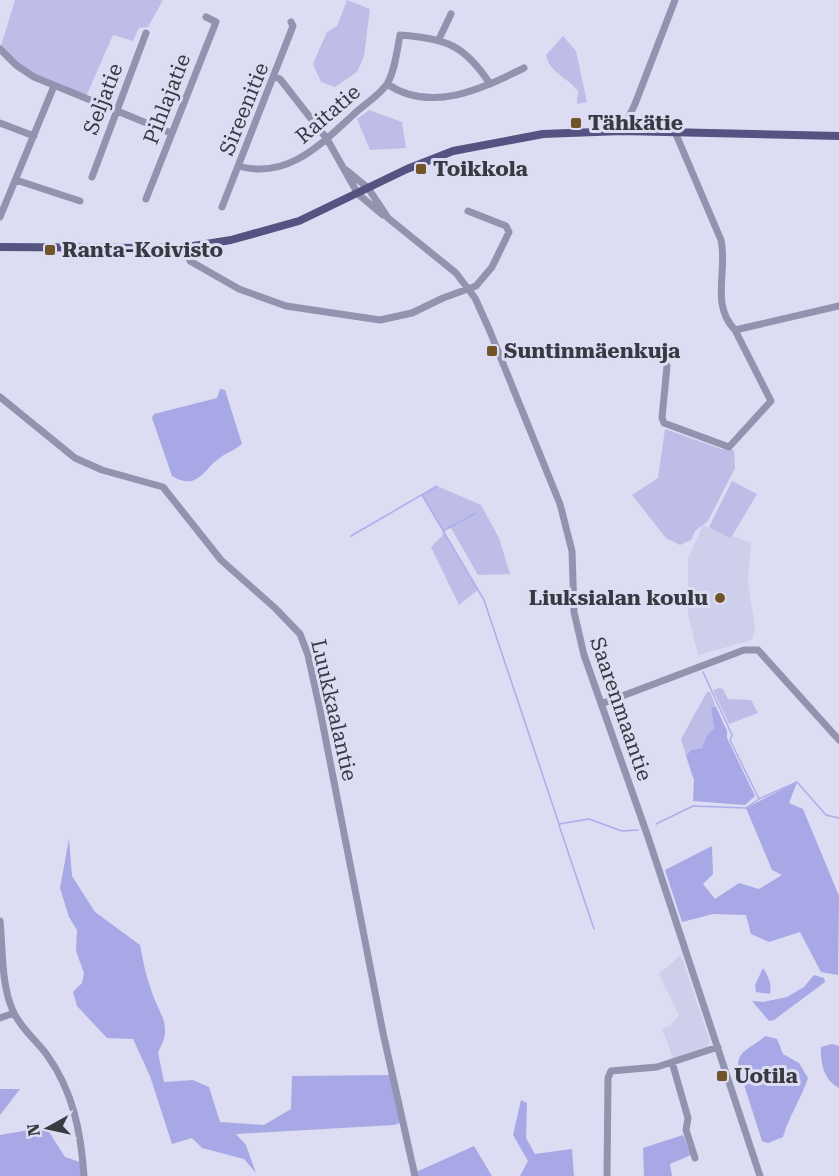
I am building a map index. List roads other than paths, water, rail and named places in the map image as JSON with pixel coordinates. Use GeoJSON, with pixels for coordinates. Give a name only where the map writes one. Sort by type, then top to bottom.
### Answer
{"type":"FeatureCollection","features":[{"type":"Feature","properties":{"kind":"main road"},"geometry":{"type":"LineString","coordinates":[[0,246],[187,247],[261,234],[299,221],[407,169],[453,152],[482,144],[558,132],[622,131],[839,136]]}},
{"type":"Feature","properties":{"kind":"street"},"geometry":{"type":"LineString","coordinates":[[622,131],[635,104],[675,0]]}},
{"type":"Feature","properties":{"kind":"street"},"geometry":{"type":"LineString","coordinates":[[451,14],[439,39],[460,49],[490,84]]}},
{"type":"Feature","properties":{"kind":"street","name":"Pihlajatie"},"geometry":{"type":"LineString","coordinates":[[146,199],[216,22],[206,17]]}},
{"type":"Feature","properties":{"kind":"street","name":"Sireenitie"},"geometry":{"type":"LineString","coordinates":[[222,207],[275,77],[293,26],[291,22]]}},
{"type":"Feature","properties":{"kind":"street","name":"Seljatie"},"geometry":{"type":"LineString","coordinates":[[92,177],[146,33]]}},
{"type":"Feature","properties":{"kind":"street","name":"Raitatie"},"geometry":{"type":"LineString","coordinates":[[238,166],[271,169],[290,165],[327,139],[387,84],[400,35],[439,39]]}},
{"type":"Feature","properties":{"kind":"street"},"geometry":{"type":"LineString","coordinates":[[0,49],[22,70],[54,86],[171,133]]}},
{"type":"Feature","properties":{"kind":"street"},"geometry":{"type":"LineString","coordinates":[[387,84],[417,95],[441,97],[464,94],[524,68]]}},
{"type":"Feature","properties":{"kind":"street"},"geometry":{"type":"LineString","coordinates":[[275,77],[280,79],[327,139],[358,194]]}},
{"type":"Feature","properties":{"kind":"street"},"geometry":{"type":"LineString","coordinates":[[0,217],[54,86]]}},
{"type":"Feature","properties":{"kind":"street"},"geometry":{"type":"LineString","coordinates":[[0,123],[21,136],[34,136]]}},
{"type":"Feature","properties":{"kind":"street"},"geometry":{"type":"LineString","coordinates":[[667,366],[662,418],[664,423],[729,447],[773,404],[735,330],[726,321],[721,304],[725,257],[721,240],[675,132]]}},
{"type":"Feature","properties":{"kind":"street","name":"Saarenmaantie"},"geometry":{"type":"LineString","coordinates":[[346,170],[368,188],[388,218]]}},
{"type":"Feature","properties":{"kind":"street"},"geometry":{"type":"LineString","coordinates":[[16,180],[80,201]]}},
{"type":"Feature","properties":{"kind":"street","name":"Saarenmaantie"},"geometry":{"type":"LineString","coordinates":[[358,194],[441,259],[470,290],[482,313],[560,504],[572,551],[574,612],[578,636],[760,1176]]}},
{"type":"Feature","properties":{"kind":"street"},"geometry":{"type":"LineString","coordinates":[[187,247],[190,261],[239,289],[285,306],[359,319],[380,320],[412,313],[458,292],[470,290],[492,267],[509,232],[506,226],[468,211]]}},
{"type":"Feature","properties":{"kind":"street"},"geometry":{"type":"LineString","coordinates":[[735,330],[839,306]]}},
{"type":"Feature","properties":{"kind":"street","name":"Luukkaalantie"},"geometry":{"type":"LineString","coordinates":[[0,397],[75,459],[102,470],[163,488],[221,560],[275,608],[300,634],[308,655],[320,710],[383,1033],[415,1176]]}},
{"type":"Feature","properties":{"kind":"street"},"geometry":{"type":"LineString","coordinates":[[601,704],[744,650],[758,650],[839,740]]}},
{"type":"Feature","properties":{"kind":"street"},"geometry":{"type":"LineString","coordinates":[[0,921],[7,990],[14,1013],[54,1064],[71,1099],[82,1146],[84,1176]]}},
{"type":"Feature","properties":{"kind":"street"},"geometry":{"type":"LineString","coordinates":[[0,1018],[14,1013]]}},
{"type":"Feature","properties":{"kind":"street"},"geometry":{"type":"LineString","coordinates":[[607,1176],[609,1074],[617,1069],[657,1067],[718,1047]]}},
{"type":"Feature","properties":{"kind":"street"},"geometry":{"type":"LineString","coordinates":[[672,1062],[688,1118],[686,1130],[695,1158]]}},
{"type":"Feature","properties":{"kind":"waterway"},"geometry":{"type":"LineString","coordinates":[[351,536],[437,486]]}},
{"type":"Feature","properties":{"kind":"waterway"},"geometry":{"type":"LineString","coordinates":[[422,495],[484,600],[559,824],[589,819],[622,831],[638,830]]}},
{"type":"Feature","properties":{"kind":"waterway"},"geometry":{"type":"LineString","coordinates":[[443,531],[476,513]]}},
{"type":"Feature","properties":{"kind":"waterway"},"geometry":{"type":"LineString","coordinates":[[703,672],[732,735],[730,740],[759,799],[797,782],[826,815],[839,818]]}},
{"type":"Feature","properties":{"kind":"waterway"},"geometry":{"type":"LineString","coordinates":[[656,824],[693,806],[746,808],[759,799]]}},
{"type":"Feature","properties":{"kind":"waterway"},"geometry":{"type":"LineString","coordinates":[[559,825],[594,929]]}},
{"type":"Feature","properties":{"kind":"place","name":"Tähkätie"},"geometry":{"type":"Point","coordinates":[576,123]}},
{"type":"Feature","properties":{"kind":"place","name":"Toikkola"},"geometry":{"type":"Point","coordinates":[421,169]}},
{"type":"Feature","properties":{"kind":"place","name":"Ranta-Koivisto"},"geometry":{"type":"Point","coordinates":[50,250]}},
{"type":"Feature","properties":{"kind":"place","name":"Suntinmäenkuja"},"geometry":{"type":"Point","coordinates":[492,351]}},
{"type":"Feature","properties":{"kind":"place","name":"Liuksialan koulu"},"geometry":{"type":"Point","coordinates":[720,598]}},
{"type":"Feature","properties":{"kind":"place","name":"Uotila"},"geometry":{"type":"Point","coordinates":[722,1076]}}]}
